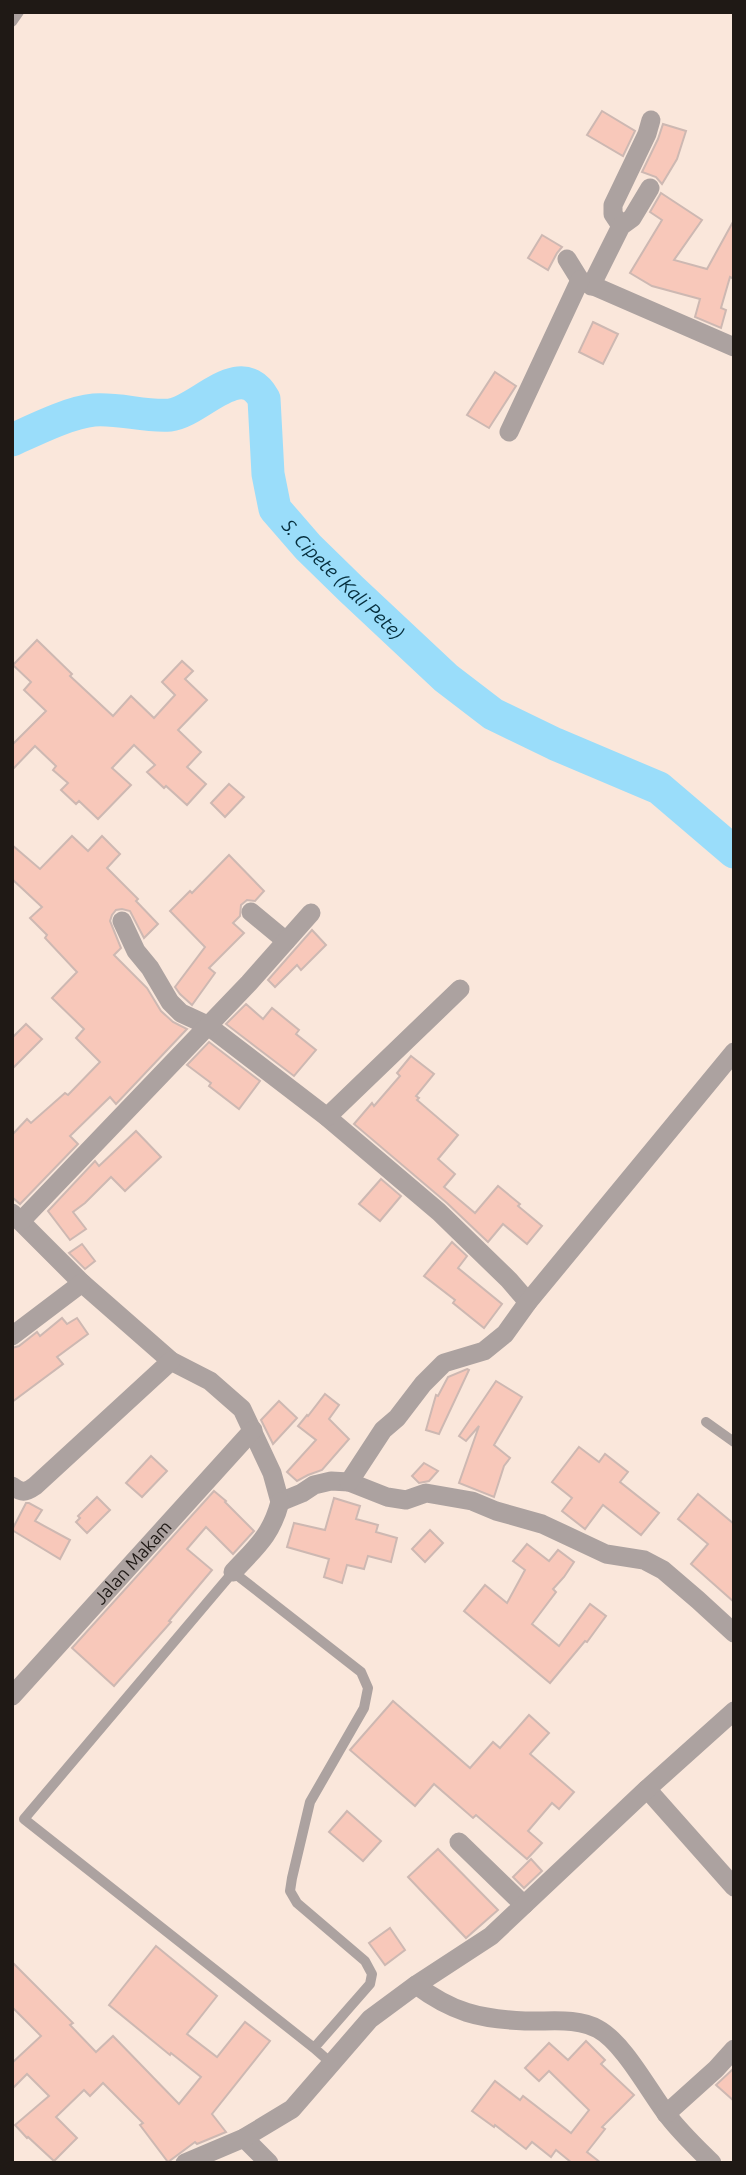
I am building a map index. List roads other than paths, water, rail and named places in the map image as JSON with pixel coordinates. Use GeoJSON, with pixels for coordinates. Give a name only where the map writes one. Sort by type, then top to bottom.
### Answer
{"type":"FeatureCollection","features":[{"type":"Feature","properties":{"kind":"street"},"geometry":{"type":"LineString","coordinates":[[621,226],[613,214],[613,205],[651,120]]}},
{"type":"Feature","properties":{"kind":"street"},"geometry":{"type":"LineString","coordinates":[[509,432],[585,283],[621,226],[632,218],[650,187]]}},
{"type":"Feature","properties":{"kind":"street"},"geometry":{"type":"LineString","coordinates":[[567,259],[585,283],[734,347]]}},
{"type":"Feature","properties":{"kind":"street"},"geometry":{"type":"LineString","coordinates":[[251,912],[286,941]]}},
{"type":"Feature","properties":{"kind":"street"},"geometry":{"type":"LineString","coordinates":[[233,1572],[266,1536],[275,1522],[280,1502],[272,1473],[242,1409],[210,1381],[171,1361],[82,1283],[17,1217],[248,983],[311,913]]}},
{"type":"Feature","properties":{"kind":"street"},"geometry":{"type":"LineString","coordinates":[[122,921],[136,951],[150,968],[170,1002],[181,1013],[207,1025],[327,1117],[439,1212],[509,1280],[527,1302]]}},
{"type":"Feature","properties":{"kind":"street"},"geometry":{"type":"LineString","coordinates":[[327,1117],[460,989]]}},
{"type":"Feature","properties":{"kind":"street"},"geometry":{"type":"LineString","coordinates":[[349,1482],[383,1430],[397,1418],[422,1384],[444,1363],[484,1351],[505,1334],[527,1302],[734,1052]]}},
{"type":"Feature","properties":{"kind":"street"},"geometry":{"type":"LineString","coordinates":[[12,1336],[82,1283]]}},
{"type":"Feature","properties":{"kind":"street"},"geometry":{"type":"LineString","coordinates":[[12,1486],[21,1493],[36,1486],[171,1361]]}},
{"type":"Feature","properties":{"kind":"street","name":"Jalan Makam"},"geometry":{"type":"LineString","coordinates":[[12,1696],[253,1430]]}},
{"type":"Feature","properties":{"kind":"street"},"geometry":{"type":"LineString","coordinates":[[280,1502],[314,1485],[331,1481],[349,1482],[387,1497],[406,1500],[426,1493],[472,1501],[542,1524],[606,1554],[644,1560],[663,1570],[734,1633]]}},
{"type":"Feature","properties":{"kind":"street"},"geometry":{"type":"LineString","coordinates":[[185,2163],[244,2138],[292,2109],[370,2019],[415,1985],[491,1937],[647,1789],[734,1711]]}},
{"type":"Feature","properties":{"kind":"street"},"geometry":{"type":"LineString","coordinates":[[647,1789],[734,1887]]}},
{"type":"Feature","properties":{"kind":"street"},"geometry":{"type":"LineString","coordinates":[[459,1842],[524,1905]]}},
{"type":"Feature","properties":{"kind":"street"},"geometry":{"type":"LineString","coordinates":[[415,1985],[437,2000],[476,2017],[582,2022],[601,2031],[650,2088],[681,2132],[712,2163]]}},
{"type":"Feature","properties":{"kind":"street"},"geometry":{"type":"LineString","coordinates":[[666,2113],[734,2049]]}},
{"type":"Feature","properties":{"kind":"street"},"geometry":{"type":"LineString","coordinates":[[244,2138],[269,2163]]}},
{"type":"Feature","properties":{"kind":"lane"},"geometry":{"type":"LineString","coordinates":[[12,22],[19,12]]}},
{"type":"Feature","properties":{"kind":"lane"},"geometry":{"type":"LineString","coordinates":[[706,1422],[734,1442]]}},
{"type":"Feature","properties":{"kind":"lane"},"geometry":{"type":"LineString","coordinates":[[314,2048],[370,1984],[372,1974],[365,1961],[297,1903],[290,1891],[310,1802],[364,1708],[368,1688],[361,1672],[233,1572],[24,1819],[331,2063]]}},
{"type":"Feature","properties":{"kind":"lane"},"geometry":{"type":"LineString","coordinates":[[355,2002],[370,2019]]}},
{"type":"Feature","properties":{"kind":"waterway","name":"S. Cipete (Kali Pete)"},"geometry":{"type":"LineString","coordinates":[[12,440],[84,411],[170,415],[181,412],[232,384],[244,383],[255,387],[264,399],[268,474],[275,509],[308,547],[351,589],[446,678],[493,714],[555,744],[659,788],[734,852]]}}]}
